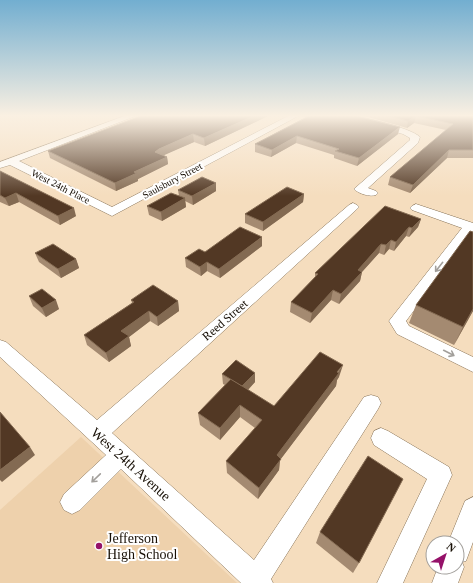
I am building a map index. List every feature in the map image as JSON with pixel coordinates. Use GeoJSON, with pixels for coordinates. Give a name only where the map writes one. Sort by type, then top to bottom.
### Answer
{"type":"FeatureCollection","features":[{"type":"Feature","properties":{"kind":"street"},"geometry":{"type":"LineString","coordinates":[[0,165],[60,142]]}},
{"type":"Feature","properties":{"kind":"street","name":"Saulsbury Street"},"geometry":{"type":"LineString","coordinates":[[112,212],[244,142]]}},
{"type":"Feature","properties":{"kind":"street"},"geometry":{"type":"LineString","coordinates":[[372,194],[360,189],[413,142]]}},
{"type":"Feature","properties":{"kind":"street","name":"West 24th Place"},"geometry":{"type":"LineString","coordinates":[[11,161],[112,212]]}},
{"type":"Feature","properties":{"kind":"street","name":"Reed Street"},"geometry":{"type":"LineString","coordinates":[[97,433],[354,207]]}},
{"type":"Feature","properties":{"kind":"street"},"geometry":{"type":"LineString","coordinates":[[416,208],[470,232],[397,321],[403,330],[473,365]]}},
{"type":"Feature","properties":{"kind":"street","name":"West 24th Avenue"},"geometry":{"type":"LineString","coordinates":[[0,347],[97,433],[258,581]]}},
{"type":"Feature","properties":{"kind":"street"},"geometry":{"type":"LineString","coordinates":[[258,581],[371,403]]}},
{"type":"Feature","properties":{"kind":"street"},"geometry":{"type":"LineString","coordinates":[[381,438],[441,474],[390,583]]}},
{"type":"Feature","properties":{"kind":"street"},"geometry":{"type":"LineString","coordinates":[[72,502],[121,455]]}},
{"type":"Feature","properties":{"kind":"street"},"geometry":{"type":"LineString","coordinates":[[463,535],[473,509]]}},
{"type":"Feature","properties":{"kind":"shaded area","name":"Jefferson High School"},"geometry":{"type":"Polygon","coordinates":[[[81,437],[237,583],[0,583],[0,510],[81,437]]]}},
{"type":"Feature","properties":{"kind":"building"},"geometry":{"type":"Polygon","coordinates":[[[71,142],[174,142],[155,152],[167,157],[134,172],[137,173],[115,183],[48,151],[71,142]]]}},
{"type":"Feature","properties":{"kind":"building"},"geometry":{"type":"Polygon","coordinates":[[[258,142],[286,142],[272,150],[255,144],[258,142]]]}},
{"type":"Feature","properties":{"kind":"building"},"geometry":{"type":"Polygon","coordinates":[[[317,142],[380,142],[359,158],[335,151],[339,149],[317,142]]]}},
{"type":"Feature","properties":{"kind":"building"},"geometry":{"type":"Polygon","coordinates":[[[431,142],[473,142],[473,150],[449,150],[413,185],[390,177],[431,142]]]}},
{"type":"Feature","properties":{"kind":"building"},"geometry":{"type":"Polygon","coordinates":[[[0,171],[74,208],[58,216],[16,193],[5,198],[0,195],[0,171]]]}},
{"type":"Feature","properties":{"kind":"building"},"geometry":{"type":"Polygon","coordinates":[[[202,177],[216,183],[192,196],[178,190],[202,177]]]}},
{"type":"Feature","properties":{"kind":"building"},"geometry":{"type":"Polygon","coordinates":[[[287,187],[304,194],[263,222],[245,214],[287,187]]]}},
{"type":"Feature","properties":{"kind":"building"},"geometry":{"type":"Polygon","coordinates":[[[171,193],[185,198],[161,212],[147,206],[171,193]]]}},
{"type":"Feature","properties":{"kind":"building"},"geometry":{"type":"Polygon","coordinates":[[[385,206],[421,219],[412,228],[409,227],[396,242],[391,240],[386,245],[381,244],[358,270],[362,272],[341,294],[333,290],[312,313],[291,302],[318,274],[315,273],[385,206]]]}},
{"type":"Feature","properties":{"kind":"building"},"geometry":{"type":"Polygon","coordinates":[[[240,227],[262,237],[219,269],[207,262],[200,267],[185,258],[199,249],[205,252],[240,227]]]}},
{"type":"Feature","properties":{"kind":"building"},"geometry":{"type":"Polygon","coordinates":[[[470,231],[473,232],[473,309],[463,327],[416,305],[470,231]]]}},
{"type":"Feature","properties":{"kind":"building"},"geometry":{"type":"Polygon","coordinates":[[[53,244],[76,259],[58,269],[35,253],[53,244]]]}},
{"type":"Feature","properties":{"kind":"building"},"geometry":{"type":"Polygon","coordinates":[[[153,285],[178,301],[157,317],[149,311],[121,331],[129,336],[106,353],[84,335],[134,302],[131,300],[153,285]]]}},
{"type":"Feature","properties":{"kind":"building"},"geometry":{"type":"Polygon","coordinates":[[[42,289],[56,300],[42,308],[29,296],[42,289]]]}},
{"type":"Feature","properties":{"kind":"building"},"geometry":{"type":"Polygon","coordinates":[[[320,352],[343,365],[337,372],[339,373],[277,455],[281,459],[259,488],[226,461],[262,420],[240,405],[220,428],[198,413],[231,379],[274,406],[320,352]]]}},
{"type":"Feature","properties":{"kind":"building"},"geometry":{"type":"Polygon","coordinates":[[[236,360],[255,373],[242,386],[222,374],[236,360]]]}},
{"type":"Feature","properties":{"kind":"building"},"geometry":{"type":"Polygon","coordinates":[[[0,412],[30,447],[0,470],[0,412]]]}},
{"type":"Feature","properties":{"kind":"building"},"geometry":{"type":"Polygon","coordinates":[[[368,456],[403,479],[359,563],[320,532],[368,456]]]}},
{"type":"Feature","properties":{"kind":"place","name":"Jefferson High School"},"geometry":{"type":"Point","coordinates":[99,546]}}]}
